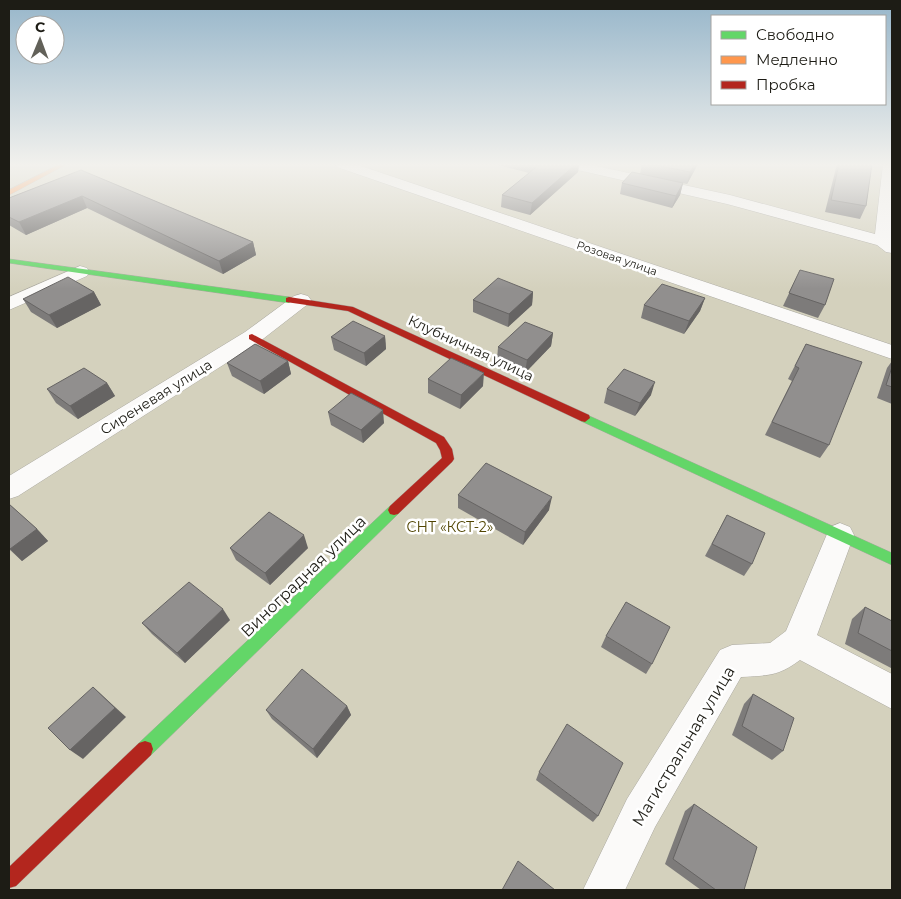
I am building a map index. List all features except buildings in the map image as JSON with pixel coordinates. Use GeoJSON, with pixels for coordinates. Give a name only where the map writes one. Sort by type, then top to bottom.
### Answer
{"type":"FeatureCollection","features":[{"type":"Feature","properties":{"kind":"street","name":"Розовая улица"},"geometry":{"type":"LineString","coordinates":[[465,206],[892,352]]}},
{"type":"Feature","properties":{"kind":"street"},"geometry":{"type":"LineString","coordinates":[[751,206],[887,244],[888,206]]}},
{"type":"Feature","properties":{"kind":"street","name":"Клубничная улица"},"geometry":{"type":"LineString","coordinates":[[9,261],[350,308],[892,559]]}},
{"type":"Feature","properties":{"kind":"street"},"geometry":{"type":"LineString","coordinates":[[9,304],[80,272]]}},
{"type":"Feature","properties":{"kind":"street","name":"Сиреневая улица"},"geometry":{"type":"LineString","coordinates":[[9,489],[252,337],[301,300]]}},
{"type":"Feature","properties":{"kind":"street","name":"Виноградная улица"},"geometry":{"type":"LineString","coordinates":[[9,879],[448,459],[446,449],[440,440],[252,337]]}},
{"type":"Feature","properties":{"kind":"street"},"geometry":{"type":"LineString","coordinates":[[840,535],[798,642],[892,692]]}},
{"type":"Feature","properties":{"kind":"street","name":"Магистральная улица"},"geometry":{"type":"LineString","coordinates":[[604,890],[641,813],[732,661],[776,659],[798,642]]}},
{"type":"Feature","properties":{"kind":"green space","name":"СНТ «КСТ-2»"},"geometry":{"type":"Polygon","coordinates":[[[9,206],[892,206],[892,890],[9,890],[9,206]]]}},
{"type":"Feature","properties":{"kind":"traffic: fast"},"geometry":{"type":"LineString","coordinates":[[9,261],[289,300]]}},
{"type":"Feature","properties":{"kind":"traffic: fast"},"geometry":{"type":"LineString","coordinates":[[585,418],[892,559]]}},
{"type":"Feature","properties":{"kind":"traffic: fast"},"geometry":{"type":"LineString","coordinates":[[145,749],[394,510]]}},
{"type":"Feature","properties":{"kind":"traffic: jam"},"geometry":{"type":"LineString","coordinates":[[289,300],[350,309],[585,418]]}},
{"type":"Feature","properties":{"kind":"traffic: jam"},"geometry":{"type":"LineString","coordinates":[[252,337],[440,440],[446,449],[448,459],[394,510]]}},
{"type":"Feature","properties":{"kind":"traffic: jam"},"geometry":{"type":"LineString","coordinates":[[9,879],[145,749]]}}]}
